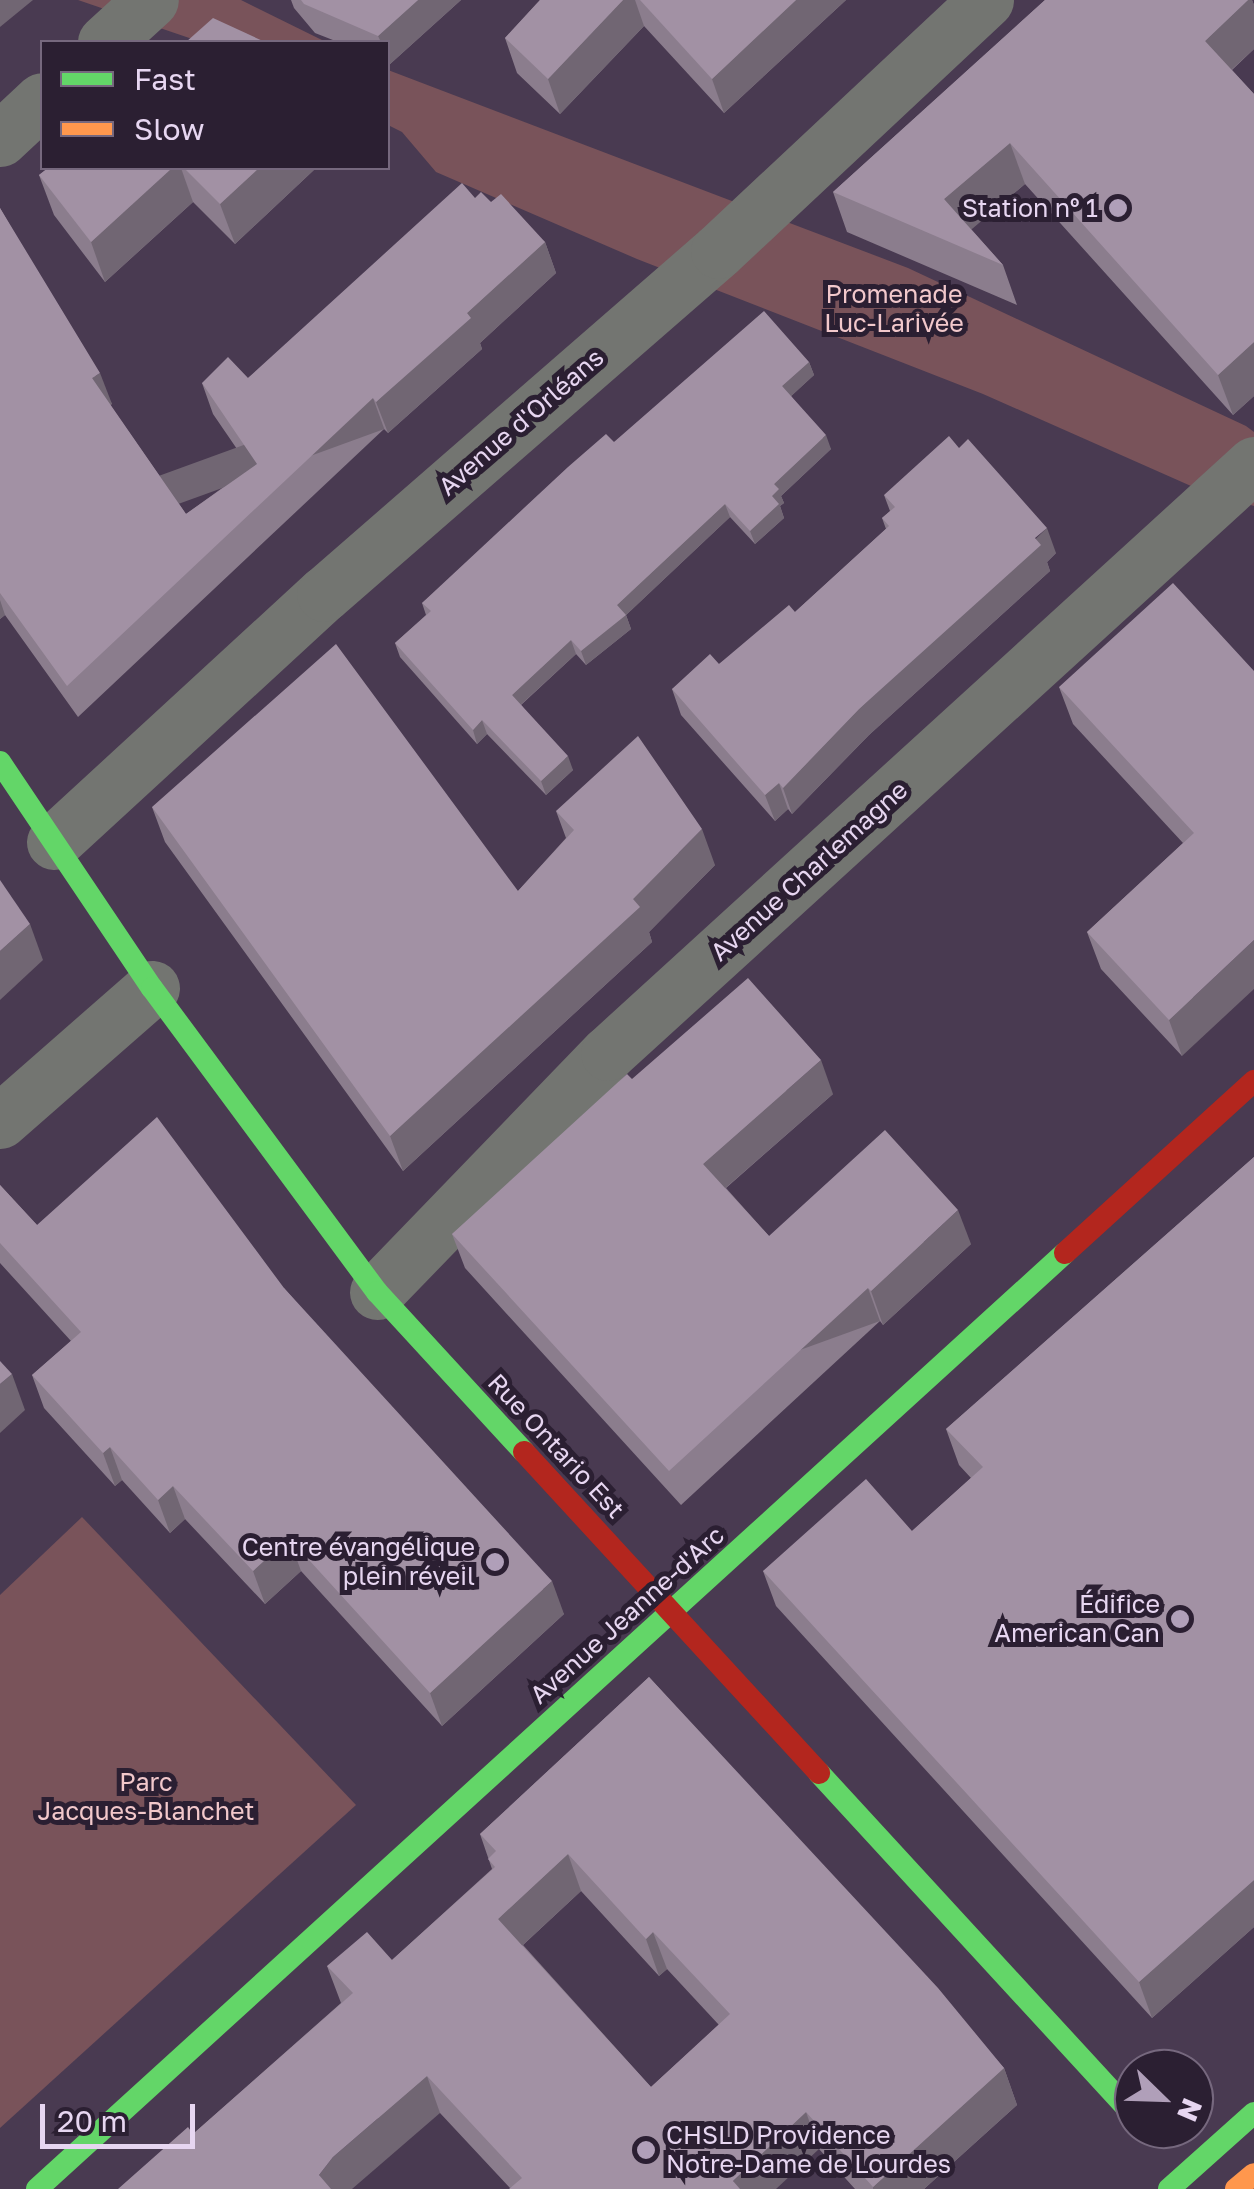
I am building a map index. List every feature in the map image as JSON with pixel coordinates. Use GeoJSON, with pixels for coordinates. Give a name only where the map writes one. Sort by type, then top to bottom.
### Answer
{"type":"FeatureCollection","features":[{"type":"Feature","properties":{"kind":"main road","name":"Rue Ontario Est"},"geometry":{"type":"LineString","coordinates":[[0,762],[152,988],[377,1292],[1114,2094]]}},
{"type":"Feature","properties":{"kind":"main road","name":"Avenue Jeanne-d'Arc"},"geometry":{"type":"LineString","coordinates":[[37,2189],[1254,1081]]}},
{"type":"Feature","properties":{"kind":"main road"},"geometry":{"type":"LineString","coordinates":[[1182,2178],[1254,2113]]}},
{"type":"Feature","properties":{"kind":"main road"},"geometry":{"type":"LineString","coordinates":[[1236,2189],[1254,2174]]}},
{"type":"Feature","properties":{"kind":"street"},"geometry":{"type":"LineString","coordinates":[[107,40],[151,0]]}},
{"type":"Feature","properties":{"kind":"street","name":"Avenue d'Orléans"},"geometry":{"type":"LineString","coordinates":[[54,842],[324,594],[718,250],[986,0]]}},
{"type":"Feature","properties":{"kind":"street"},"geometry":{"type":"LineString","coordinates":[[0,139],[40,102]]}},
{"type":"Feature","properties":{"kind":"street","name":"Avenue Charlemagne"},"geometry":{"type":"LineString","coordinates":[[377,1292],[608,1052],[1254,464]]}},
{"type":"Feature","properties":{"kind":"street"},"geometry":{"type":"LineString","coordinates":[[0,1121],[152,988]]}},
{"type":"Feature","properties":{"kind":"green space"},"geometry":{"type":"Polygon","coordinates":[[[78,0],[241,0],[322,40],[195,40],[78,0]]]}},
{"type":"Feature","properties":{"kind":"green space","name":"Promenade Luc-Larivée"},"geometry":{"type":"Polygon","coordinates":[[[390,71],[908,268],[1246,426],[1254,432],[1254,506],[1200,490],[983,394],[637,259],[436,172],[402,132],[390,126],[390,71]]]}},
{"type":"Feature","properties":{"kind":"green space","name":"Parc Jacques-Blanchet"},"geometry":{"type":"Polygon","coordinates":[[[82,1517],[356,1805],[0,2128],[0,1595],[82,1517]]]}},
{"type":"Feature","properties":{"kind":"building"},"geometry":{"type":"Polygon","coordinates":[[[301,0],[418,0],[378,36],[301,0]]]}},
{"type":"Feature","properties":{"kind":"building"},"geometry":{"type":"Polygon","coordinates":[[[540,0],[623,0],[548,79],[505,38],[540,0]]]}},
{"type":"Feature","properties":{"kind":"building"},"geometry":{"type":"Polygon","coordinates":[[[640,0],[796,0],[712,79],[640,0]]]}},
{"type":"Feature","properties":{"kind":"building","name":"Station nº 1"},"geometry":{"type":"Polygon","coordinates":[[[1045,0],[1248,0],[1205,41],[1254,94],[1254,342],[1218,375],[1010,143],[944,199],[1003,265],[833,192],[1045,0]]]}},
{"type":"Feature","properties":{"kind":"building"},"geometry":{"type":"Polygon","coordinates":[[[213,18],[261,40],[188,40],[213,18]]]}},
{"type":"Feature","properties":{"kind":"building"},"geometry":{"type":"Polygon","coordinates":[[[45,170],[170,170],[91,242],[39,175],[45,170]]]}},
{"type":"Feature","properties":{"kind":"building"},"geometry":{"type":"Polygon","coordinates":[[[186,170],[257,170],[220,204],[186,170]]]}},
{"type":"Feature","properties":{"kind":"building"},"geometry":{"type":"Polygon","coordinates":[[[462,183],[475,198],[481,192],[491,202],[501,194],[545,242],[467,313],[471,318],[376,402],[373,398],[67,686],[0,593],[0,208],[100,373],[92,378],[186,514],[257,464],[202,383],[228,357],[248,378],[462,183]]]}},
{"type":"Feature","properties":{"kind":"building"},"geometry":{"type":"Polygon","coordinates":[[[764,311],[809,362],[782,386],[826,435],[774,484],[779,489],[772,496],[779,504],[750,531],[725,504],[617,605],[626,615],[581,651],[571,640],[512,695],[568,756],[541,781],[482,720],[473,730],[395,643],[431,611],[422,603],[568,467],[606,434],[614,442],[764,311]]]}},
{"type":"Feature","properties":{"kind":"building"},"geometry":{"type":"Polygon","coordinates":[[[949,436],[959,448],[968,439],[1047,528],[1035,538],[1041,545],[859,709],[783,788],[779,783],[765,795],[672,689],[710,654],[719,664],[789,605],[795,612],[889,526],[882,518],[895,507],[884,495],[949,436]]]}},
{"type":"Feature","properties":{"kind":"building"},"geometry":{"type":"Polygon","coordinates":[[[1173,583],[1254,671],[1254,940],[1169,1020],[1087,932],[1194,833],[1059,687],[1173,583]]]}},
{"type":"Feature","properties":{"kind":"building"},"geometry":{"type":"Polygon","coordinates":[[[336,644],[518,891],[574,830],[556,811],[638,736],[702,829],[633,899],[640,907],[390,1136],[152,807],[336,644]]]}},
{"type":"Feature","properties":{"kind":"building"},"geometry":{"type":"Polygon","coordinates":[[[0,880],[30,924],[0,951],[0,880]]]}},
{"type":"Feature","properties":{"kind":"building"},"geometry":{"type":"Polygon","coordinates":[[[748,978],[821,1060],[703,1164],[769,1236],[885,1130],[958,1210],[669,1471],[452,1234],[627,1074],[632,1079],[748,978]]]}},
{"type":"Feature","properties":{"kind":"building"},"geometry":{"type":"Polygon","coordinates":[[[157,1117],[284,1288],[552,1581],[430,1693],[289,1538],[253,1571],[173,1486],[158,1500],[110,1447],[103,1453],[32,1375],[81,1332],[0,1243],[0,1185],[37,1225],[157,1117]]]}},
{"type":"Feature","properties":{"kind":"building"},"geometry":{"type":"Polygon","coordinates":[[[1254,1157],[1254,1880],[1139,1982],[763,1571],[866,1479],[912,1531],[983,1467],[946,1429],[1254,1157]]]}},
{"type":"Feature","properties":{"kind":"building"},"geometry":{"type":"Polygon","coordinates":[[[0,1361],[12,1374],[0,1384],[0,1361]]]}},
{"type":"Feature","properties":{"kind":"building"},"geometry":{"type":"Polygon","coordinates":[[[649,1677],[938,1988],[1004,2068],[873,2187],[806,2112],[733,2181],[740,2189],[509,2189],[522,2178],[427,2076],[333,2157],[319,2175],[331,2189],[118,2189],[188,2127],[193,2134],[353,1993],[327,1966],[367,1932],[392,1960],[495,1867],[488,1859],[496,1851],[480,1834],[649,1677]],[[568,1854],[498,1919],[651,2087],[730,2014],[653,1932],[646,1939],[568,1854]]]}},
{"type":"Feature","properties":{"kind":"traffic: fast"},"geometry":{"type":"LineString","coordinates":[[0,762],[152,988],[377,1292],[524,1452]]}},
{"type":"Feature","properties":{"kind":"traffic: fast"},"geometry":{"type":"LineString","coordinates":[[37,2189],[1065,1253]]}},
{"type":"Feature","properties":{"kind":"traffic: fast"},"geometry":{"type":"LineString","coordinates":[[819,1773],[1114,2094]]}},
{"type":"Feature","properties":{"kind":"traffic: fast"},"geometry":{"type":"LineString","coordinates":[[1169,2189],[1254,2113]]}},
{"type":"Feature","properties":{"kind":"traffic: slow"},"geometry":{"type":"LineString","coordinates":[[1236,2189],[1254,2174]]}},
{"type":"Feature","properties":{"kind":"traffic: jam"},"geometry":{"type":"LineString","coordinates":[[1065,1253],[1254,1081]]}},
{"type":"Feature","properties":{"kind":"traffic: jam"},"geometry":{"type":"LineString","coordinates":[[524,1452],[819,1773]]}},
{"type":"Feature","properties":{"kind":"place","name":"Station nº 1"},"geometry":{"type":"Point","coordinates":[1118,208]}},
{"type":"Feature","properties":{"kind":"place","name":"Centre évangélique plein réveil"},"geometry":{"type":"Point","coordinates":[495,1562]}},
{"type":"Feature","properties":{"kind":"place","name":"Édifice American Can"},"geometry":{"type":"Point","coordinates":[1180,1619]}},
{"type":"Feature","properties":{"kind":"place","name":"CHSLD Providence Notre-Dame de Lourdes"},"geometry":{"type":"Point","coordinates":[646,2150]}}]}
